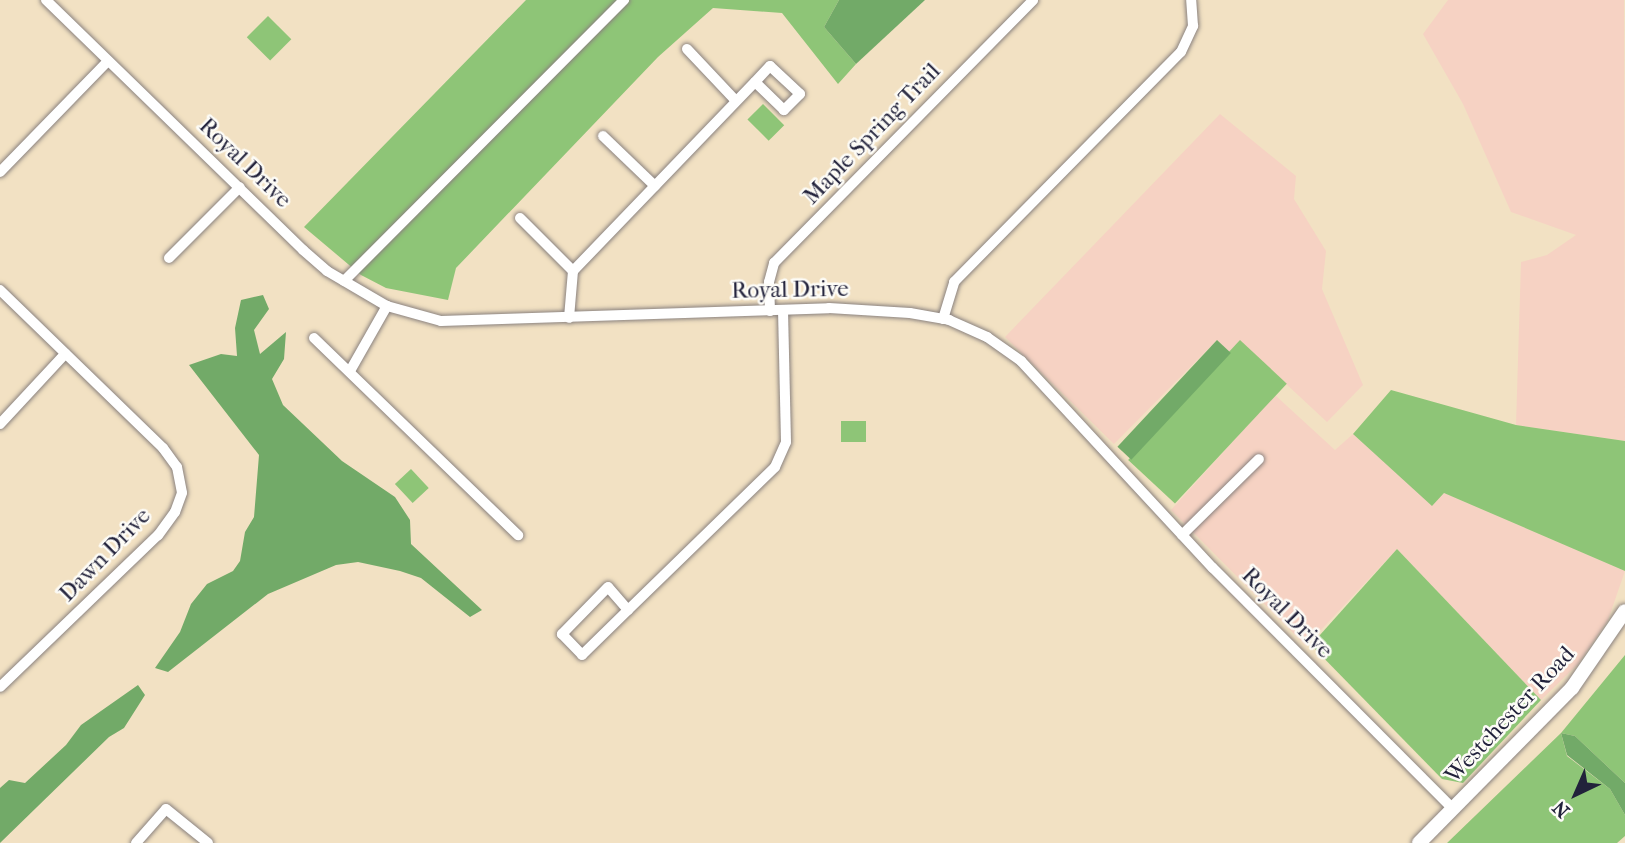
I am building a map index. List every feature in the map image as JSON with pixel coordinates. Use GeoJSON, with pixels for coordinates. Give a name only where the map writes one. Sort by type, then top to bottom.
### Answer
{"type":"FeatureCollection","features":[{"type":"Feature","properties":{"kind":"street","name":"Royal Drive"},"geometry":{"type":"LineString","coordinates":[[46,0],[311,257],[344,281],[387,306],[441,321],[842,309],[943,319],[987,337],[1021,361],[1182,535],[1453,809]]}},
{"type":"Feature","properties":{"kind":"street"},"geometry":{"type":"LineString","coordinates":[[344,281],[624,0]]}},
{"type":"Feature","properties":{"kind":"street","name":"Maple Spring Trail"},"geometry":{"type":"LineString","coordinates":[[770,311],[769,282],[774,263],[1033,0]]}},
{"type":"Feature","properties":{"kind":"street"},"geometry":{"type":"LineString","coordinates":[[943,319],[954,282],[1181,52],[1193,26],[1191,0]]}},
{"type":"Feature","properties":{"kind":"street"},"geometry":{"type":"LineString","coordinates":[[687,49],[736,101]]}},
{"type":"Feature","properties":{"kind":"street"},"geometry":{"type":"LineString","coordinates":[[0,172],[108,61]]}},
{"type":"Feature","properties":{"kind":"street"},"geometry":{"type":"LineString","coordinates":[[569,318],[573,271],[755,82]]}},
{"type":"Feature","properties":{"kind":"street"},"geometry":{"type":"LineString","coordinates":[[603,136],[655,186]]}},
{"type":"Feature","properties":{"kind":"street"},"geometry":{"type":"LineString","coordinates":[[169,258],[240,187]]}},
{"type":"Feature","properties":{"kind":"street"},"geometry":{"type":"LineString","coordinates":[[520,218],[573,271]]}},
{"type":"Feature","properties":{"kind":"street","name":"Dawn Drive"},"geometry":{"type":"LineString","coordinates":[[0,290],[163,448],[177,467],[182,493],[175,512],[158,534],[0,687]]}},
{"type":"Feature","properties":{"kind":"street"},"geometry":{"type":"LineString","coordinates":[[350,371],[387,306]]}},
{"type":"Feature","properties":{"kind":"street"},"geometry":{"type":"LineString","coordinates":[[628,610],[608,587],[562,634],[582,655],[775,467],[786,442],[783,310]]}},
{"type":"Feature","properties":{"kind":"street"},"geometry":{"type":"LineString","coordinates":[[314,338],[518,535]]}},
{"type":"Feature","properties":{"kind":"street"},"geometry":{"type":"LineString","coordinates":[[0,424],[65,354]]}},
{"type":"Feature","properties":{"kind":"street"},"geometry":{"type":"LineString","coordinates":[[1182,535],[1259,459]]}},
{"type":"Feature","properties":{"kind":"street","name":"Westchester Road"},"geometry":{"type":"LineString","coordinates":[[1419,843],[1572,688],[1625,611]]}},
{"type":"Feature","properties":{"kind":"street"},"geometry":{"type":"LineString","coordinates":[[136,843],[166,808],[208,843]]}},
{"type":"Feature","properties":{"kind":"shaded area"},"geometry":{"type":"Polygon","coordinates":[[[1448,0],[1624,0],[1625,441],[1516,425],[1521,262],[1547,255],[1576,235],[1511,212],[1463,104],[1423,34],[1448,0]]]}},
{"type":"Feature","properties":{"kind":"shaded area"},"geometry":{"type":"Polygon","coordinates":[[[1220,114],[1296,176],[1294,199],[1326,251],[1322,289],[1363,385],[1327,422],[1240,341],[1231,353],[1217,340],[1114,444],[1005,337],[1220,114]]]}},
{"type":"Feature","properties":{"kind":"shaded area"},"geometry":{"type":"Polygon","coordinates":[[[1275,395],[1335,450],[1353,434],[1432,505],[1444,493],[1625,571],[1608,620],[1578,664],[1541,700],[1397,549],[1306,646],[1171,510],[1275,395]]]}},
{"type":"Feature","properties":{"kind":"green space"},"geometry":{"type":"Polygon","coordinates":[[[526,0],[839,0],[824,27],[856,64],[838,84],[782,13],[713,8],[658,57],[456,268],[448,300],[386,288],[361,275],[304,227],[526,0]]]}},
{"type":"Feature","properties":{"kind":"green space"},"geometry":{"type":"Polygon","coordinates":[[[839,0],[925,0],[856,64],[824,27],[839,0]]]}},
{"type":"Feature","properties":{"kind":"green space"},"geometry":{"type":"Polygon","coordinates":[[[268,16],[291,39],[270,61],[247,37],[268,16]]]}},
{"type":"Feature","properties":{"kind":"green space"},"geometry":{"type":"Polygon","coordinates":[[[763,104],[784,125],[769,141],[747,120],[763,104]]]}},
{"type":"Feature","properties":{"kind":"green space"},"geometry":{"type":"Polygon","coordinates":[[[263,295],[269,309],[254,330],[260,354],[286,332],[284,359],[272,379],[283,405],[342,461],[395,497],[410,520],[411,544],[482,610],[470,617],[421,578],[400,571],[358,562],[336,565],[268,594],[168,672],[155,668],[180,632],[191,604],[207,584],[233,571],[240,561],[245,532],[254,517],[259,455],[189,365],[221,354],[237,356],[235,328],[241,300],[263,295]]]}},
{"type":"Feature","properties":{"kind":"green space"},"geometry":{"type":"Polygon","coordinates":[[[1217,340],[1231,353],[1131,460],[1117,447],[1217,340]]]}},
{"type":"Feature","properties":{"kind":"green space"},"geometry":{"type":"Polygon","coordinates":[[[1240,340],[1287,384],[1175,504],[1128,460],[1240,340]]]}},
{"type":"Feature","properties":{"kind":"green space"},"geometry":{"type":"Polygon","coordinates":[[[1391,390],[1516,425],[1625,441],[1625,571],[1444,493],[1432,506],[1353,434],[1391,390]]]}},
{"type":"Feature","properties":{"kind":"green space"},"geometry":{"type":"Polygon","coordinates":[[[841,421],[866,421],[866,442],[841,442],[841,421]]]}},
{"type":"Feature","properties":{"kind":"green space"},"geometry":{"type":"Polygon","coordinates":[[[411,469],[429,488],[413,503],[395,484],[411,469]]]}},
{"type":"Feature","properties":{"kind":"green space"},"geometry":{"type":"Polygon","coordinates":[[[1397,549],[1541,700],[1463,783],[1442,779],[1311,645],[1397,549]]]}},
{"type":"Feature","properties":{"kind":"green space"},"geometry":{"type":"Polygon","coordinates":[[[1625,655],[1625,783],[1575,736],[1561,733],[1625,655]]]}},
{"type":"Feature","properties":{"kind":"green space"},"geometry":{"type":"Polygon","coordinates":[[[138,685],[145,695],[124,728],[109,737],[0,843],[0,788],[9,780],[25,783],[66,745],[81,725],[138,685]]]}},
{"type":"Feature","properties":{"kind":"green space"},"geometry":{"type":"Polygon","coordinates":[[[1561,733],[1567,756],[1610,789],[1625,815],[1625,836],[1617,843],[1447,843],[1561,733]]]}},
{"type":"Feature","properties":{"kind":"green space"},"geometry":{"type":"Polygon","coordinates":[[[1561,733],[1575,736],[1625,783],[1625,815],[1610,789],[1567,755],[1561,733]]]}}]}
